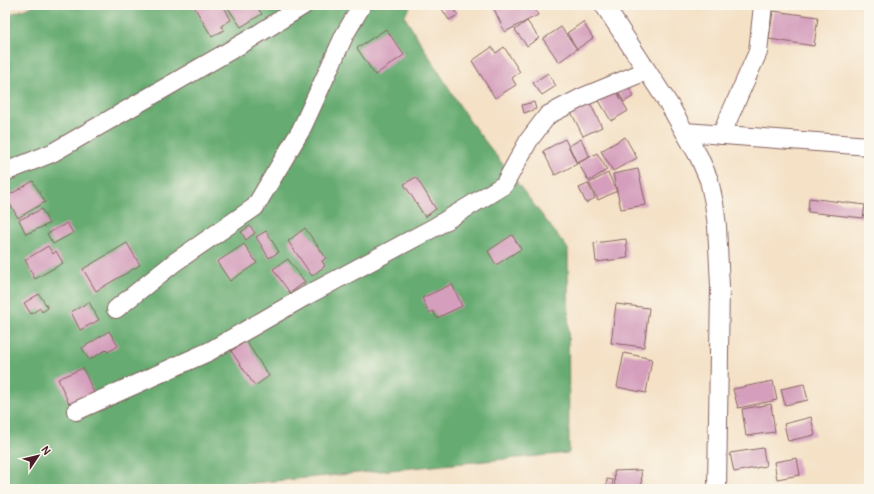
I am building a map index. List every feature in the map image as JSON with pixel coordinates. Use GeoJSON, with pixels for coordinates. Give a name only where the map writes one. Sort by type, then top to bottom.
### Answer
{"type":"FeatureCollection","features":[{"type":"Feature","properties":{"kind":"street"},"geometry":{"type":"LineString","coordinates":[[5,172],[52,154],[250,39],[304,5]]}},
{"type":"Feature","properties":{"kind":"street"},"geometry":{"type":"LineString","coordinates":[[116,309],[175,262],[254,207],[301,130],[345,34],[362,5]]}},
{"type":"Feature","properties":{"kind":"street"},"geometry":{"type":"LineString","coordinates":[[604,5],[670,106],[699,157],[709,180],[717,226],[720,286],[716,489]]}},
{"type":"Feature","properties":{"kind":"street"},"geometry":{"type":"LineString","coordinates":[[721,135],[758,52],[763,5]]}},
{"type":"Feature","properties":{"kind":"street"},"geometry":{"type":"LineString","coordinates":[[76,411],[210,351],[304,297],[435,227],[504,185],[529,140],[548,115],[583,97],[646,71]]}},
{"type":"Feature","properties":{"kind":"street"},"geometry":{"type":"LineString","coordinates":[[685,132],[869,146]]}},
{"type":"Feature","properties":{"kind":"green space"},"geometry":{"type":"Polygon","coordinates":[[[36,5],[412,5],[404,16],[468,119],[568,249],[569,453],[191,489],[5,489],[5,16],[36,5]]]}},
{"type":"Feature","properties":{"kind":"building"},"geometry":{"type":"Polygon","coordinates":[[[193,5],[223,5],[231,20],[221,26],[224,30],[212,37],[193,5]]]}},
{"type":"Feature","properties":{"kind":"building"},"geometry":{"type":"Polygon","coordinates":[[[226,5],[259,5],[257,7],[262,14],[241,27],[226,5]]]}},
{"type":"Feature","properties":{"kind":"building"},"geometry":{"type":"Polygon","coordinates":[[[447,5],[452,5],[458,15],[449,20],[442,9],[447,5]]]}},
{"type":"Feature","properties":{"kind":"building"},"geometry":{"type":"Polygon","coordinates":[[[492,5],[533,5],[538,15],[505,32],[492,5]]]}},
{"type":"Feature","properties":{"kind":"building"},"geometry":{"type":"Polygon","coordinates":[[[773,11],[818,17],[814,46],[769,39],[773,11]]]}},
{"type":"Feature","properties":{"kind":"building"},"geometry":{"type":"Polygon","coordinates":[[[527,21],[539,38],[527,46],[515,30],[527,21]]]}},
{"type":"Feature","properties":{"kind":"building"},"geometry":{"type":"Polygon","coordinates":[[[583,22],[593,38],[577,49],[567,33],[583,22]]]}},
{"type":"Feature","properties":{"kind":"building"},"geometry":{"type":"Polygon","coordinates":[[[561,27],[577,49],[559,62],[543,39],[561,27]]]}},
{"type":"Feature","properties":{"kind":"building"},"geometry":{"type":"Polygon","coordinates":[[[386,29],[404,55],[375,75],[357,48],[386,29]]]}},
{"type":"Feature","properties":{"kind":"building"},"geometry":{"type":"Polygon","coordinates":[[[492,47],[496,53],[504,47],[520,72],[512,78],[516,85],[495,98],[472,61],[492,47]]]}},
{"type":"Feature","properties":{"kind":"building"},"geometry":{"type":"Polygon","coordinates":[[[548,73],[556,86],[542,95],[533,83],[548,73]]]}},
{"type":"Feature","properties":{"kind":"building"},"geometry":{"type":"Polygon","coordinates":[[[627,84],[634,96],[624,102],[617,90],[627,84]]]}},
{"type":"Feature","properties":{"kind":"building"},"geometry":{"type":"Polygon","coordinates":[[[615,89],[628,111],[611,121],[598,99],[615,89]]]}},
{"type":"Feature","properties":{"kind":"building"},"geometry":{"type":"Polygon","coordinates":[[[589,101],[602,127],[583,136],[570,110],[589,101]]]}},
{"type":"Feature","properties":{"kind":"building"},"geometry":{"type":"Polygon","coordinates":[[[534,102],[536,109],[524,113],[522,105],[534,102]]]}},
{"type":"Feature","properties":{"kind":"building"},"geometry":{"type":"Polygon","coordinates":[[[625,137],[637,158],[613,171],[601,151],[625,137]]]}},
{"type":"Feature","properties":{"kind":"building"},"geometry":{"type":"Polygon","coordinates":[[[565,139],[577,164],[555,175],[543,151],[565,139]]]}},
{"type":"Feature","properties":{"kind":"building"},"geometry":{"type":"Polygon","coordinates":[[[581,139],[590,157],[577,163],[569,146],[581,139]]]}},
{"type":"Feature","properties":{"kind":"building"},"geometry":{"type":"Polygon","coordinates":[[[597,153],[607,170],[589,181],[578,163],[597,153]]]}},
{"type":"Feature","properties":{"kind":"building"},"geometry":{"type":"Polygon","coordinates":[[[638,169],[646,205],[621,209],[613,174],[638,169]]]}},
{"type":"Feature","properties":{"kind":"building"},"geometry":{"type":"Polygon","coordinates":[[[608,173],[617,191],[598,200],[589,183],[608,173]]]}},
{"type":"Feature","properties":{"kind":"building"},"geometry":{"type":"Polygon","coordinates":[[[416,177],[436,209],[425,217],[404,184],[416,177]]]}},
{"type":"Feature","properties":{"kind":"building"},"geometry":{"type":"Polygon","coordinates":[[[33,181],[45,202],[18,218],[6,197],[33,181]]]}},
{"type":"Feature","properties":{"kind":"building"},"geometry":{"type":"Polygon","coordinates":[[[588,184],[595,198],[586,203],[579,188],[588,184]]]}},
{"type":"Feature","properties":{"kind":"building"},"geometry":{"type":"Polygon","coordinates":[[[809,198],[865,205],[863,218],[808,212],[809,198]]]}},
{"type":"Feature","properties":{"kind":"building"},"geometry":{"type":"Polygon","coordinates":[[[42,209],[49,224],[26,234],[19,220],[42,209]]]}},
{"type":"Feature","properties":{"kind":"building"},"geometry":{"type":"Polygon","coordinates":[[[67,223],[73,233],[53,244],[47,234],[67,223]]]}},
{"type":"Feature","properties":{"kind":"building"},"geometry":{"type":"Polygon","coordinates":[[[250,226],[255,233],[246,240],[241,232],[250,226]]]}},
{"type":"Feature","properties":{"kind":"building"},"geometry":{"type":"Polygon","coordinates":[[[305,228],[326,258],[322,261],[325,266],[312,276],[288,241],[305,228]]]}},
{"type":"Feature","properties":{"kind":"building"},"geometry":{"type":"Polygon","coordinates":[[[266,231],[279,252],[269,258],[256,237],[266,231]]]}},
{"type":"Feature","properties":{"kind":"building"},"geometry":{"type":"Polygon","coordinates":[[[512,235],[521,249],[496,265],[488,251],[512,235]]]}},
{"type":"Feature","properties":{"kind":"building"},"geometry":{"type":"Polygon","coordinates":[[[626,239],[628,258],[596,262],[594,243],[626,239]]]}},
{"type":"Feature","properties":{"kind":"building"},"geometry":{"type":"Polygon","coordinates":[[[127,243],[140,265],[96,291],[83,269],[127,243]]]}},
{"type":"Feature","properties":{"kind":"building"},"geometry":{"type":"Polygon","coordinates":[[[244,244],[257,263],[230,281],[217,262],[244,244]]]}},
{"type":"Feature","properties":{"kind":"building"},"geometry":{"type":"Polygon","coordinates":[[[48,246],[53,254],[56,251],[63,263],[35,279],[25,260],[48,246]]]}},
{"type":"Feature","properties":{"kind":"building"},"geometry":{"type":"Polygon","coordinates":[[[288,259],[305,282],[290,293],[273,269],[288,259]]]}},
{"type":"Feature","properties":{"kind":"building"},"geometry":{"type":"Polygon","coordinates":[[[452,284],[462,306],[437,318],[433,311],[429,313],[422,298],[452,284]]]}},
{"type":"Feature","properties":{"kind":"building"},"geometry":{"type":"Polygon","coordinates":[[[39,294],[48,308],[42,312],[40,308],[31,314],[24,303],[39,294]]]}},
{"type":"Feature","properties":{"kind":"building"},"geometry":{"type":"Polygon","coordinates":[[[89,302],[99,320],[80,330],[71,312],[89,302]]]}},
{"type":"Feature","properties":{"kind":"building"},"geometry":{"type":"Polygon","coordinates":[[[616,304],[649,308],[644,347],[611,343],[616,304]]]}},
{"type":"Feature","properties":{"kind":"building"},"geometry":{"type":"Polygon","coordinates":[[[109,331],[118,346],[108,352],[106,350],[89,360],[82,348],[109,331]]]}},
{"type":"Feature","properties":{"kind":"building"},"geometry":{"type":"Polygon","coordinates":[[[246,341],[269,376],[255,386],[231,351],[246,341]]]}},
{"type":"Feature","properties":{"kind":"building"},"geometry":{"type":"Polygon","coordinates":[[[624,353],[652,359],[646,393],[617,387],[624,353]]]}},
{"type":"Feature","properties":{"kind":"building"},"geometry":{"type":"Polygon","coordinates":[[[83,368],[94,393],[69,404],[58,379],[83,368]]]}},
{"type":"Feature","properties":{"kind":"building"},"geometry":{"type":"Polygon","coordinates":[[[773,381],[777,400],[738,408],[733,389],[773,381]]]}},
{"type":"Feature","properties":{"kind":"building"},"geometry":{"type":"Polygon","coordinates":[[[804,384],[808,400],[785,405],[781,389],[804,384]]]}},
{"type":"Feature","properties":{"kind":"building"},"geometry":{"type":"Polygon","coordinates":[[[771,404],[775,432],[746,436],[742,409],[771,404]]]}},
{"type":"Feature","properties":{"kind":"building"},"geometry":{"type":"Polygon","coordinates":[[[811,417],[815,435],[788,441],[784,424],[811,417]]]}},
{"type":"Feature","properties":{"kind":"building"},"geometry":{"type":"Polygon","coordinates":[[[763,448],[766,466],[734,472],[730,453],[763,448]]]}},
{"type":"Feature","properties":{"kind":"building"},"geometry":{"type":"Polygon","coordinates":[[[797,458],[800,475],[777,479],[774,462],[797,458]]]}},
{"type":"Feature","properties":{"kind":"building"},"geometry":{"type":"Polygon","coordinates":[[[641,470],[642,489],[615,489],[614,471],[641,470]]]}},
{"type":"Feature","properties":{"kind":"building"},"geometry":{"type":"Polygon","coordinates":[[[607,479],[613,480],[612,489],[606,489],[607,479]]]}}]}
